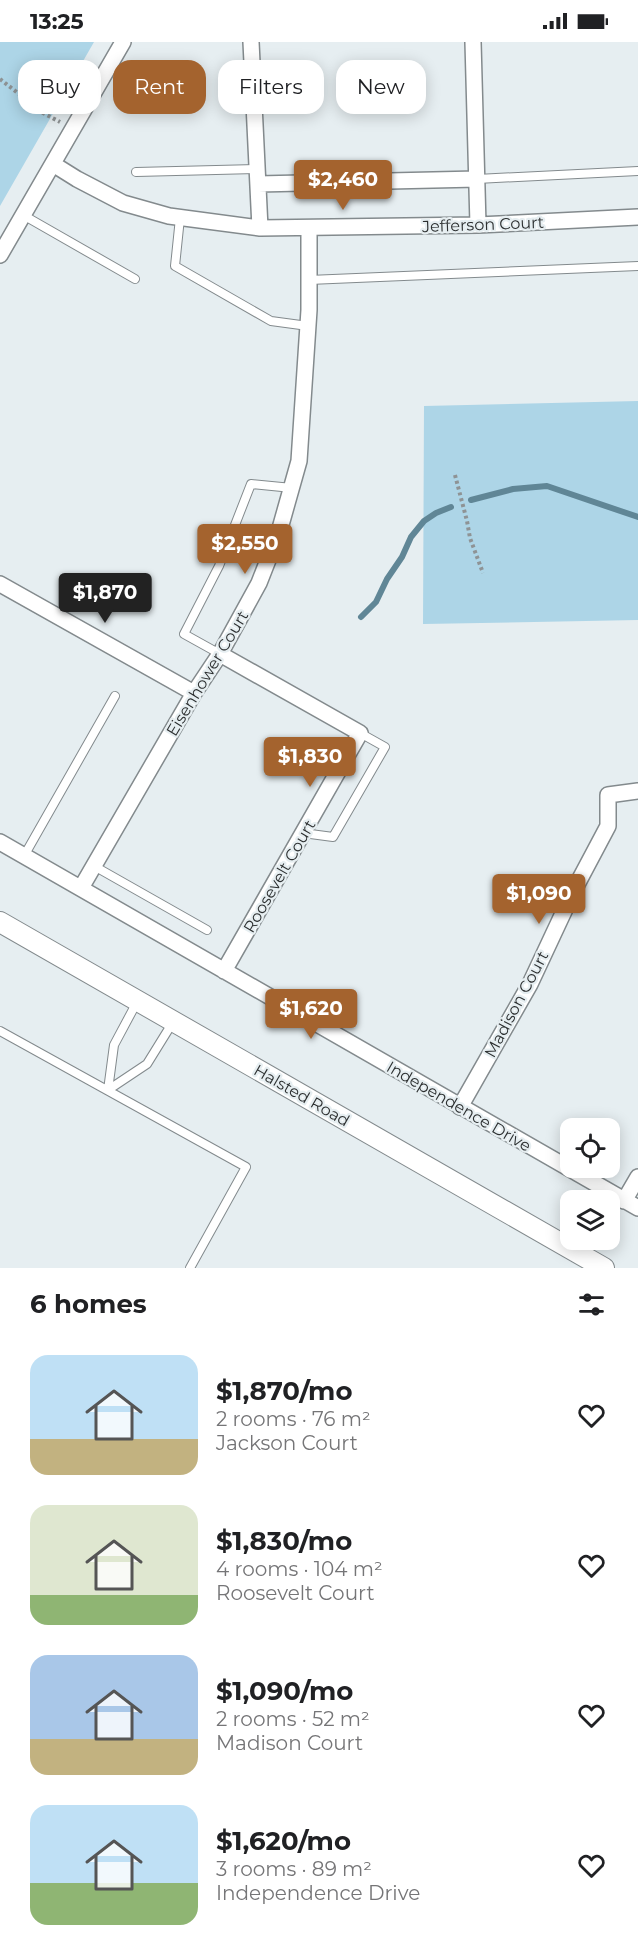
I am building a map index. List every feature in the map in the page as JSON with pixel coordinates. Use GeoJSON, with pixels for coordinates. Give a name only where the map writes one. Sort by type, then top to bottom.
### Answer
{"type":"FeatureCollection","features":[{"type":"Feature","properties":{"kind":"street"},"geometry":{"type":"LineString","coordinates":[[0,255],[123,42]]}},
{"type":"Feature","properties":{"kind":"street"},"geometry":{"type":"LineString","coordinates":[[251,42],[260,228]]}},
{"type":"Feature","properties":{"kind":"street"},"geometry":{"type":"LineString","coordinates":[[473,42],[478,225]]}},
{"type":"Feature","properties":{"kind":"street","name":"Jefferson Court"},"geometry":{"type":"LineString","coordinates":[[53,164],[77,180],[123,203],[169,216],[260,228],[478,225],[638,218]]}},
{"type":"Feature","properties":{"kind":"street"},"geometry":{"type":"LineString","coordinates":[[258,177],[477,180]]}},
{"type":"Feature","properties":{"kind":"street","name":"Eisenhower Court"},"geometry":{"type":"LineString","coordinates":[[81,888],[260,583],[279,532],[299,461],[308,326],[309,228]]}},
{"type":"Feature","properties":{"kind":"street"},"geometry":{"type":"LineString","coordinates":[[0,584],[194,693]]}},
{"type":"Feature","properties":{"kind":"street"},"geometry":{"type":"LineString","coordinates":[[220,654],[360,733]]}},
{"type":"Feature","properties":{"kind":"street","name":"Roosevelt Court"},"geometry":{"type":"LineString","coordinates":[[224,971],[360,733]]}},
{"type":"Feature","properties":{"kind":"street","name":"Madison Court"},"geometry":{"type":"LineString","coordinates":[[460,1107],[530,984],[573,892],[608,826],[608,795],[638,791]]}},
{"type":"Feature","properties":{"kind":"street","name":"Independence Drive"},"geometry":{"type":"LineString","coordinates":[[0,842],[631,1205]]}},
{"type":"Feature","properties":{"kind":"street","name":"Halsted Road"},"geometry":{"type":"LineString","coordinates":[[0,922],[604,1268]]}},
{"type":"Feature","properties":{"kind":"street"},"geometry":{"type":"LineString","coordinates":[[631,1205],[638,1177]]}},
{"type":"Feature","properties":{"kind":"lane"},"geometry":{"type":"LineString","coordinates":[[477,180],[638,171]]}},
{"type":"Feature","properties":{"kind":"lane"},"geometry":{"type":"LineString","coordinates":[[136,172],[258,177]]}},
{"type":"Feature","properties":{"kind":"lane"},"geometry":{"type":"LineString","coordinates":[[23,215],[135,279]]}},
{"type":"Feature","properties":{"kind":"lane"},"geometry":{"type":"LineString","coordinates":[[180,218],[175,266],[271,321],[308,326]]}},
{"type":"Feature","properties":{"kind":"lane"},"geometry":{"type":"LineString","coordinates":[[309,280],[638,266]]}},
{"type":"Feature","properties":{"kind":"lane"},"geometry":{"type":"LineString","coordinates":[[220,654],[184,634],[219,566],[250,484],[292,488]]}},
{"type":"Feature","properties":{"kind":"lane"},"geometry":{"type":"LineString","coordinates":[[24,856],[115,696]]}},
{"type":"Feature","properties":{"kind":"lane"},"geometry":{"type":"LineString","coordinates":[[303,833],[333,837],[385,747],[360,733]]}},
{"type":"Feature","properties":{"kind":"lane"},"geometry":{"type":"LineString","coordinates":[[94,866],[207,930]]}},
{"type":"Feature","properties":{"kind":"lane"},"geometry":{"type":"LineString","coordinates":[[108,1090],[114,1045],[138,1001]]}},
{"type":"Feature","properties":{"kind":"lane"},"geometry":{"type":"LineString","coordinates":[[108,1090],[147,1064],[173,1022]]}},
{"type":"Feature","properties":{"kind":"lane"},"geometry":{"type":"LineString","coordinates":[[0,1030],[246,1167],[190,1268]]}},
{"type":"Feature","properties":{"kind":"path"},"geometry":{"type":"LineString","coordinates":[[0,79],[43,113],[73,129]]}},
{"type":"Feature","properties":{"kind":"path"},"geometry":{"type":"LineString","coordinates":[[455,475],[470,538],[483,573]]}},
{"type":"Feature","properties":{"kind":"shaded area"},"geometry":{"type":"Polygon","coordinates":[[[0,42],[94,42],[84,60],[18,60],[18,114],[53,114],[0,206],[0,42]]]}},
{"type":"Feature","properties":{"kind":"shaded area"},"geometry":{"type":"Polygon","coordinates":[[[638,401],[638,620],[423,624],[424,406],[638,401]]]}},
{"type":"Feature","properties":{"kind":"waterway"},"geometry":{"type":"LineString","coordinates":[[471,500],[513,489],[547,486],[638,517]]}},
{"type":"Feature","properties":{"kind":"waterway"},"geometry":{"type":"LineString","coordinates":[[361,617],[376,602],[411,537],[424,521],[451,507]]}}]}
